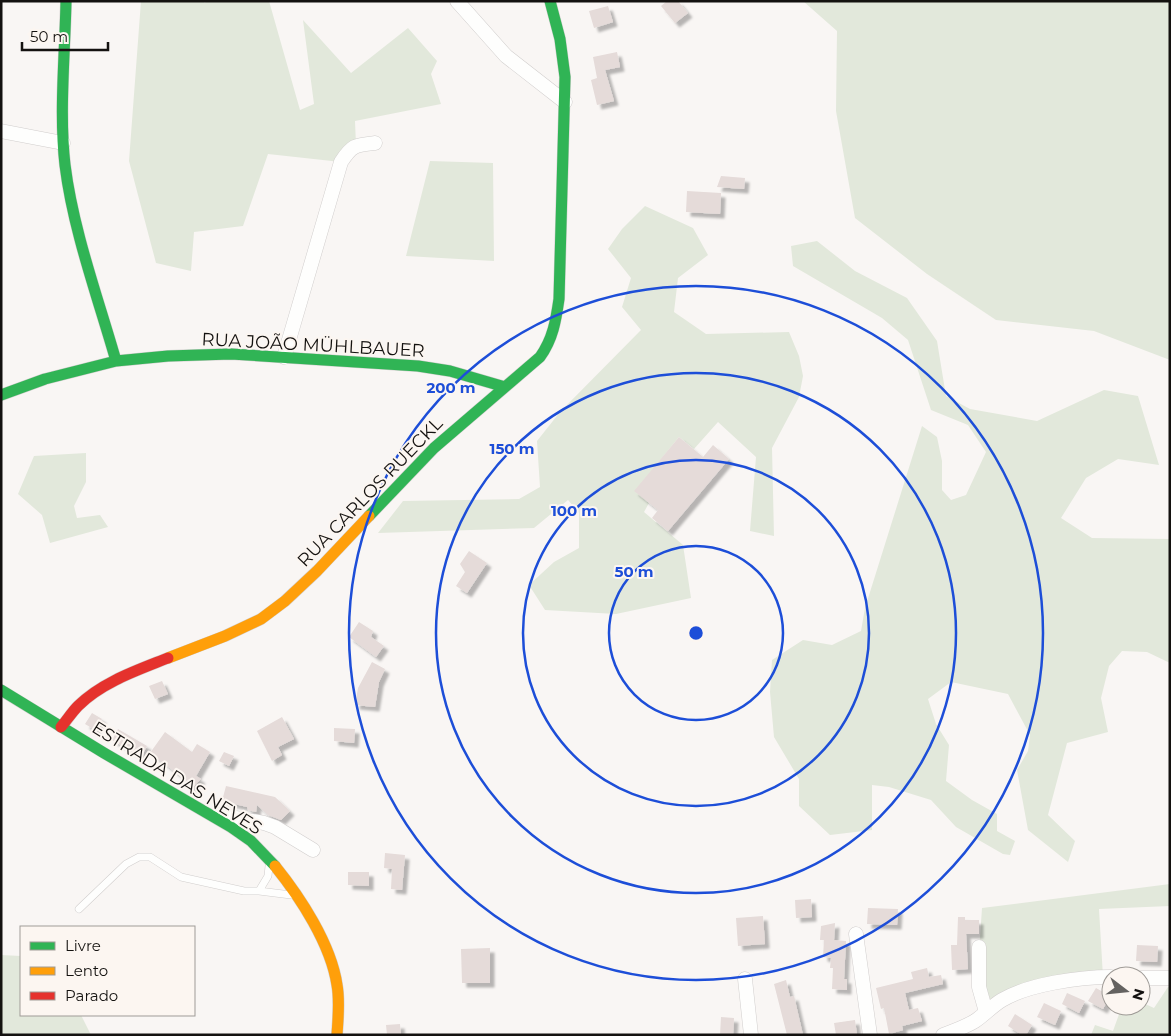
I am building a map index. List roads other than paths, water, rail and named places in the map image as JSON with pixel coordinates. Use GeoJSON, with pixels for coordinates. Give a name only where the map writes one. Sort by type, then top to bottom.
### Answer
{"type":"FeatureCollection","features":[{"type":"Feature","properties":{"kind":"street"},"geometry":{"type":"LineString","coordinates":[[66,1],[63,143],[65,164],[72,208],[116,361]]}},
{"type":"Feature","properties":{"kind":"street"},"geometry":{"type":"LineString","coordinates":[[457,1],[506,56],[565,102]]}},
{"type":"Feature","properties":{"kind":"street","name":"RUA CARLOS RUECKL"},"geometry":{"type":"LineString","coordinates":[[61,727],[79,705],[101,689],[134,672],[238,630],[260,619],[285,602],[434,448],[540,357],[551,340],[557,317],[560,278],[565,102],[563,55],[550,1]]}},
{"type":"Feature","properties":{"kind":"street"},"geometry":{"type":"LineString","coordinates":[[1,131],[63,143]]}},
{"type":"Feature","properties":{"kind":"street"},"geometry":{"type":"LineString","coordinates":[[284,356],[341,162],[356,145],[375,143]]}},
{"type":"Feature","properties":{"kind":"street","name":"RUA JOÃO MÜHLBAUER"},"geometry":{"type":"LineString","coordinates":[[1,395],[45,379],[116,361],[213,354],[284,356],[418,366],[450,372],[505,387]]}},
{"type":"Feature","properties":{"kind":"street","name":"ESTRADA DAS NEVES"},"geometry":{"type":"LineString","coordinates":[[1,690],[244,836],[260,850],[296,896],[320,935],[332,964],[338,998],[337,1035]]}},
{"type":"Feature","properties":{"kind":"street"},"geometry":{"type":"LineString","coordinates":[[208,814],[264,823],[275,827],[312,850]]}},
{"type":"Feature","properties":{"kind":"street"},"geometry":{"type":"LineString","coordinates":[[856,934],[870,1035]]}},
{"type":"Feature","properties":{"kind":"street"},"geometry":{"type":"LineString","coordinates":[[979,947],[978,987],[986,1012]]}},
{"type":"Feature","properties":{"kind":"street"},"geometry":{"type":"LineString","coordinates":[[943,1035],[967,1026],[1005,998],[1050,984],[1101,977]]}},
{"type":"Feature","properties":{"kind":"street"},"geometry":{"type":"LineString","coordinates":[[1151,978],[1168,978]]}},
{"type":"Feature","properties":{"kind":"street"},"geometry":{"type":"LineString","coordinates":[[745,979],[751,1035]]}},
{"type":"Feature","properties":{"kind":"lane"},"geometry":{"type":"LineString","coordinates":[[79,909],[126,864],[139,857],[150,857],[181,877],[244,891],[296,896]]}},
{"type":"Feature","properties":{"kind":"lane"},"geometry":{"type":"LineString","coordinates":[[259,891],[268,876],[269,861]]}}]}
